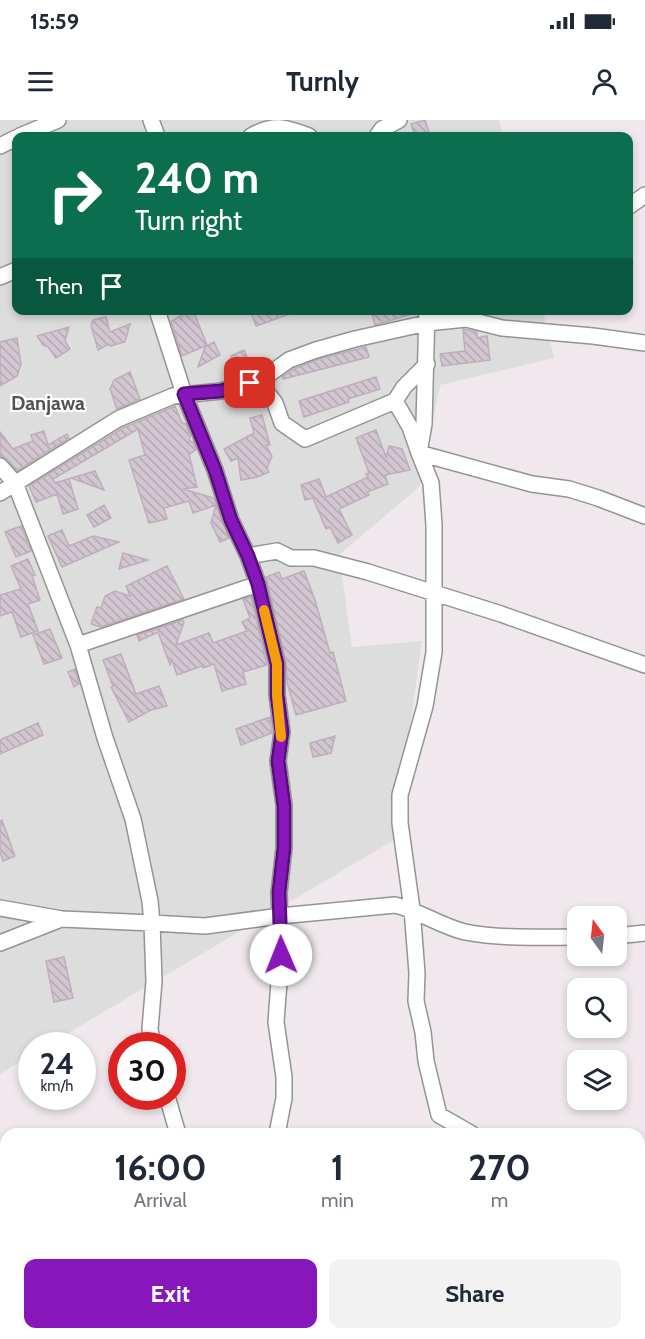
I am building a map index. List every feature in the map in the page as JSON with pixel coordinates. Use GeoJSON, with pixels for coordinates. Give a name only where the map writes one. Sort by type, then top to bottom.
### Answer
{"type":"FeatureCollection","features":[{"type":"Feature","properties":{"kind":"street"},"geometry":{"type":"LineString","coordinates":[[30,132],[58,120]]}},
{"type":"Feature","properties":{"kind":"street"},"geometry":{"type":"LineString","coordinates":[[380,132],[399,120]]}},
{"type":"Feature","properties":{"kind":"street"},"geometry":{"type":"LineString","coordinates":[[260,132],[279,127],[302,130]]}},
{"type":"Feature","properties":{"kind":"street"},"geometry":{"type":"LineString","coordinates":[[158,315],[184,394],[215,470],[231,520],[258,584],[277,664],[277,695],[282,732],[278,761],[284,806],[284,848],[279,892],[281,955],[276,1022],[284,1077],[284,1098],[278,1128]]}},
{"type":"Feature","properties":{"kind":"street"},"geometry":{"type":"LineString","coordinates":[[0,493],[118,419],[173,396],[221,391],[250,383],[268,375],[289,360],[427,317],[469,315],[502,328],[593,336],[645,344]]}},
{"type":"Feature","properties":{"kind":"street"},"geometry":{"type":"LineString","coordinates":[[419,453],[424,424],[427,317]]}},
{"type":"Feature","properties":{"kind":"street"},"geometry":{"type":"LineString","coordinates":[[250,383],[265,390],[282,423],[305,439],[395,401],[404,387],[427,364]]}},
{"type":"Feature","properties":{"kind":"street"},"geometry":{"type":"LineString","coordinates":[[395,401],[410,427],[431,483],[434,525],[434,652],[425,706],[400,795],[400,823],[412,909],[417,973],[416,1001],[423,1032],[426,1061],[439,1115],[462,1128]]}},
{"type":"Feature","properties":{"kind":"street"},"geometry":{"type":"LineString","coordinates":[[419,453],[532,484],[569,489],[645,516]]}},
{"type":"Feature","properties":{"kind":"street"},"geometry":{"type":"LineString","coordinates":[[0,466],[15,483],[78,645],[132,819],[150,901],[152,922],[154,981],[151,1032]]}},
{"type":"Feature","properties":{"kind":"street"},"geometry":{"type":"LineString","coordinates":[[248,556],[277,551],[291,558],[314,558],[435,591],[645,665]]}},
{"type":"Feature","properties":{"kind":"street"},"geometry":{"type":"LineString","coordinates":[[78,645],[258,584]]}},
{"type":"Feature","properties":{"kind":"street"},"geometry":{"type":"LineString","coordinates":[[0,908],[62,919],[205,926],[395,905],[412,909],[432,921],[465,932],[517,937],[567,937]]}},
{"type":"Feature","properties":{"kind":"street"},"geometry":{"type":"LineString","coordinates":[[0,943],[62,919]]}},
{"type":"Feature","properties":{"kind":"street"},"geometry":{"type":"LineString","coordinates":[[627,935],[645,933]]}},
{"type":"Feature","properties":{"kind":"street"},"geometry":{"type":"LineString","coordinates":[[171,1110],[176,1128]]}},
{"type":"Feature","properties":{"kind":"shaded area"},"geometry":{"type":"Polygon","coordinates":[[[0,120],[499,120],[502,132],[12,132],[12,315],[544,315],[554,358],[440,385],[420,486],[339,555],[352,647],[422,641],[394,840],[70,1032],[18,1032],[18,1063],[0,1074],[0,120]]]}},
{"type":"Feature","properties":{"kind":"building"},"geometry":{"type":"Polygon","coordinates":[[[425,120],[429,132],[414,132],[411,124],[425,120]]]}},
{"type":"Feature","properties":{"kind":"building"},"geometry":{"type":"Polygon","coordinates":[[[182,315],[195,315],[207,345],[182,356],[171,321],[182,315]]]}},
{"type":"Feature","properties":{"kind":"building"},"geometry":{"type":"Polygon","coordinates":[[[252,315],[287,315],[256,326],[252,315]]]}},
{"type":"Feature","properties":{"kind":"building"},"geometry":{"type":"Polygon","coordinates":[[[372,315],[409,315],[375,325],[372,315]]]}},
{"type":"Feature","properties":{"kind":"building"},"geometry":{"type":"Polygon","coordinates":[[[106,317],[110,332],[130,324],[125,342],[110,346],[109,344],[98,350],[91,326],[93,320],[106,317]]]}},
{"type":"Feature","properties":{"kind":"building"},"geometry":{"type":"Polygon","coordinates":[[[69,327],[65,341],[70,349],[56,358],[37,336],[69,327]]]}},
{"type":"Feature","properties":{"kind":"building"},"geometry":{"type":"Polygon","coordinates":[[[463,329],[477,332],[477,338],[487,336],[490,360],[442,366],[440,354],[465,351],[463,329]]]}},
{"type":"Feature","properties":{"kind":"building"},"geometry":{"type":"Polygon","coordinates":[[[17,338],[21,364],[17,376],[0,386],[0,342],[17,338]]]}},
{"type":"Feature","properties":{"kind":"building"},"geometry":{"type":"Polygon","coordinates":[[[214,342],[220,355],[198,367],[205,347],[214,342]]]}},
{"type":"Feature","properties":{"kind":"building"},"geometry":{"type":"Polygon","coordinates":[[[366,347],[369,357],[283,379],[282,377],[294,369],[319,359],[366,347]]]}},
{"type":"Feature","properties":{"kind":"building"},"geometry":{"type":"Polygon","coordinates":[[[244,350],[253,371],[239,376],[231,356],[244,350]]]}},
{"type":"Feature","properties":{"kind":"building"},"geometry":{"type":"Polygon","coordinates":[[[130,372],[140,399],[117,409],[110,389],[114,380],[130,372]]]}},
{"type":"Feature","properties":{"kind":"building"},"geometry":{"type":"Polygon","coordinates":[[[376,377],[380,389],[304,417],[299,401],[376,377]]]}},
{"type":"Feature","properties":{"kind":"building"},"geometry":{"type":"Polygon","coordinates":[[[175,406],[182,423],[186,424],[190,436],[189,441],[193,442],[196,450],[189,454],[197,487],[183,489],[214,498],[216,505],[193,513],[189,501],[164,508],[167,519],[149,523],[129,460],[145,455],[138,429],[53,479],[55,483],[69,479],[78,509],[63,514],[57,494],[36,502],[29,486],[123,428],[175,406]]]}},
{"type":"Feature","properties":{"kind":"building"},"geometry":{"type":"Polygon","coordinates":[[[262,415],[270,445],[266,445],[272,456],[267,468],[269,472],[241,480],[238,458],[231,461],[224,449],[254,433],[250,418],[262,415]]]}},
{"type":"Feature","properties":{"kind":"building"},"geometry":{"type":"Polygon","coordinates":[[[376,430],[386,457],[389,446],[402,449],[410,470],[385,475],[388,484],[367,492],[369,495],[339,509],[352,535],[338,543],[330,527],[326,529],[313,498],[305,500],[301,485],[319,479],[326,497],[368,477],[366,474],[369,473],[356,438],[376,430]]]}},
{"type":"Feature","properties":{"kind":"building"},"geometry":{"type":"Polygon","coordinates":[[[44,431],[48,445],[67,434],[69,438],[17,471],[7,459],[0,456],[0,432],[13,449],[33,441],[31,435],[44,431]]]}},
{"type":"Feature","properties":{"kind":"building"},"geometry":{"type":"Polygon","coordinates":[[[95,471],[104,490],[71,478],[95,471]]]}},
{"type":"Feature","properties":{"kind":"building"},"geometry":{"type":"Polygon","coordinates":[[[104,505],[111,518],[94,527],[87,515],[104,505]]]}},
{"type":"Feature","properties":{"kind":"building"},"geometry":{"type":"Polygon","coordinates":[[[216,505],[229,538],[220,542],[211,523],[216,505]]]}},
{"type":"Feature","properties":{"kind":"building"},"geometry":{"type":"Polygon","coordinates":[[[21,526],[31,551],[16,557],[5,532],[21,526]]]}},
{"type":"Feature","properties":{"kind":"building"},"geometry":{"type":"Polygon","coordinates":[[[62,530],[69,546],[93,536],[119,542],[62,567],[48,536],[62,530]]]}},
{"type":"Feature","properties":{"kind":"building"},"geometry":{"type":"Polygon","coordinates":[[[123,553],[148,560],[119,569],[123,553]]]}},
{"type":"Feature","properties":{"kind":"building"},"geometry":{"type":"Polygon","coordinates":[[[28,559],[35,575],[32,576],[40,600],[28,604],[38,631],[21,637],[12,612],[0,616],[0,595],[21,589],[11,566],[28,559]]]}},
{"type":"Feature","properties":{"kind":"building"},"geometry":{"type":"Polygon","coordinates":[[[167,566],[184,599],[101,627],[91,624],[97,607],[101,608],[105,596],[115,591],[130,596],[126,586],[167,566]]]}},
{"type":"Feature","properties":{"kind":"building"},"geometry":{"type":"Polygon","coordinates":[[[304,571],[330,653],[333,652],[346,701],[296,715],[266,577],[279,572],[282,579],[304,571]]]}},
{"type":"Feature","properties":{"kind":"building"},"geometry":{"type":"Polygon","coordinates":[[[251,597],[267,665],[243,672],[246,684],[222,691],[214,664],[177,675],[172,660],[170,665],[158,632],[139,641],[137,635],[183,620],[176,645],[209,633],[213,643],[247,631],[242,622],[250,618],[243,599],[251,597]]]}},
{"type":"Feature","properties":{"kind":"building"},"geometry":{"type":"Polygon","coordinates":[[[50,629],[62,658],[44,664],[33,635],[50,629]]]}},
{"type":"Feature","properties":{"kind":"building"},"geometry":{"type":"Polygon","coordinates":[[[121,654],[136,694],[159,686],[167,706],[151,710],[129,722],[111,687],[113,686],[103,660],[121,654]]]}},
{"type":"Feature","properties":{"kind":"building"},"geometry":{"type":"Polygon","coordinates":[[[75,669],[79,684],[74,687],[68,672],[75,669]]]}},
{"type":"Feature","properties":{"kind":"building"},"geometry":{"type":"Polygon","coordinates":[[[270,717],[272,733],[241,745],[236,729],[270,717]]]}},
{"type":"Feature","properties":{"kind":"building"},"geometry":{"type":"Polygon","coordinates":[[[38,723],[43,735],[0,754],[0,740],[38,723]]]}},
{"type":"Feature","properties":{"kind":"building"},"geometry":{"type":"Polygon","coordinates":[[[335,736],[331,753],[313,757],[310,743],[335,736]]]}},
{"type":"Feature","properties":{"kind":"building"},"geometry":{"type":"Polygon","coordinates":[[[2,820],[15,856],[3,861],[0,852],[0,821],[2,820]]]}},
{"type":"Feature","properties":{"kind":"building"},"geometry":{"type":"Polygon","coordinates":[[[64,957],[73,998],[54,1002],[46,961],[64,957]]]}},
{"type":"Feature","properties":{"kind":"slow traffic"},"geometry":{"type":"LineString","coordinates":[[264,610],[277,664],[281,737]]}},
{"type":"Feature","properties":{"kind":"district","name":"Danjawa"},"geometry":{"type":"Point","coordinates":[48,403]}},
{"type":"Feature","properties":{"kind":"route"},"geometry":{"type":"LineString","coordinates":[[250,383],[221,391],[184,394],[215,470],[231,520],[258,584],[277,664],[277,695],[282,732],[278,761],[284,806],[284,848],[279,892],[281,955]]}}]}
